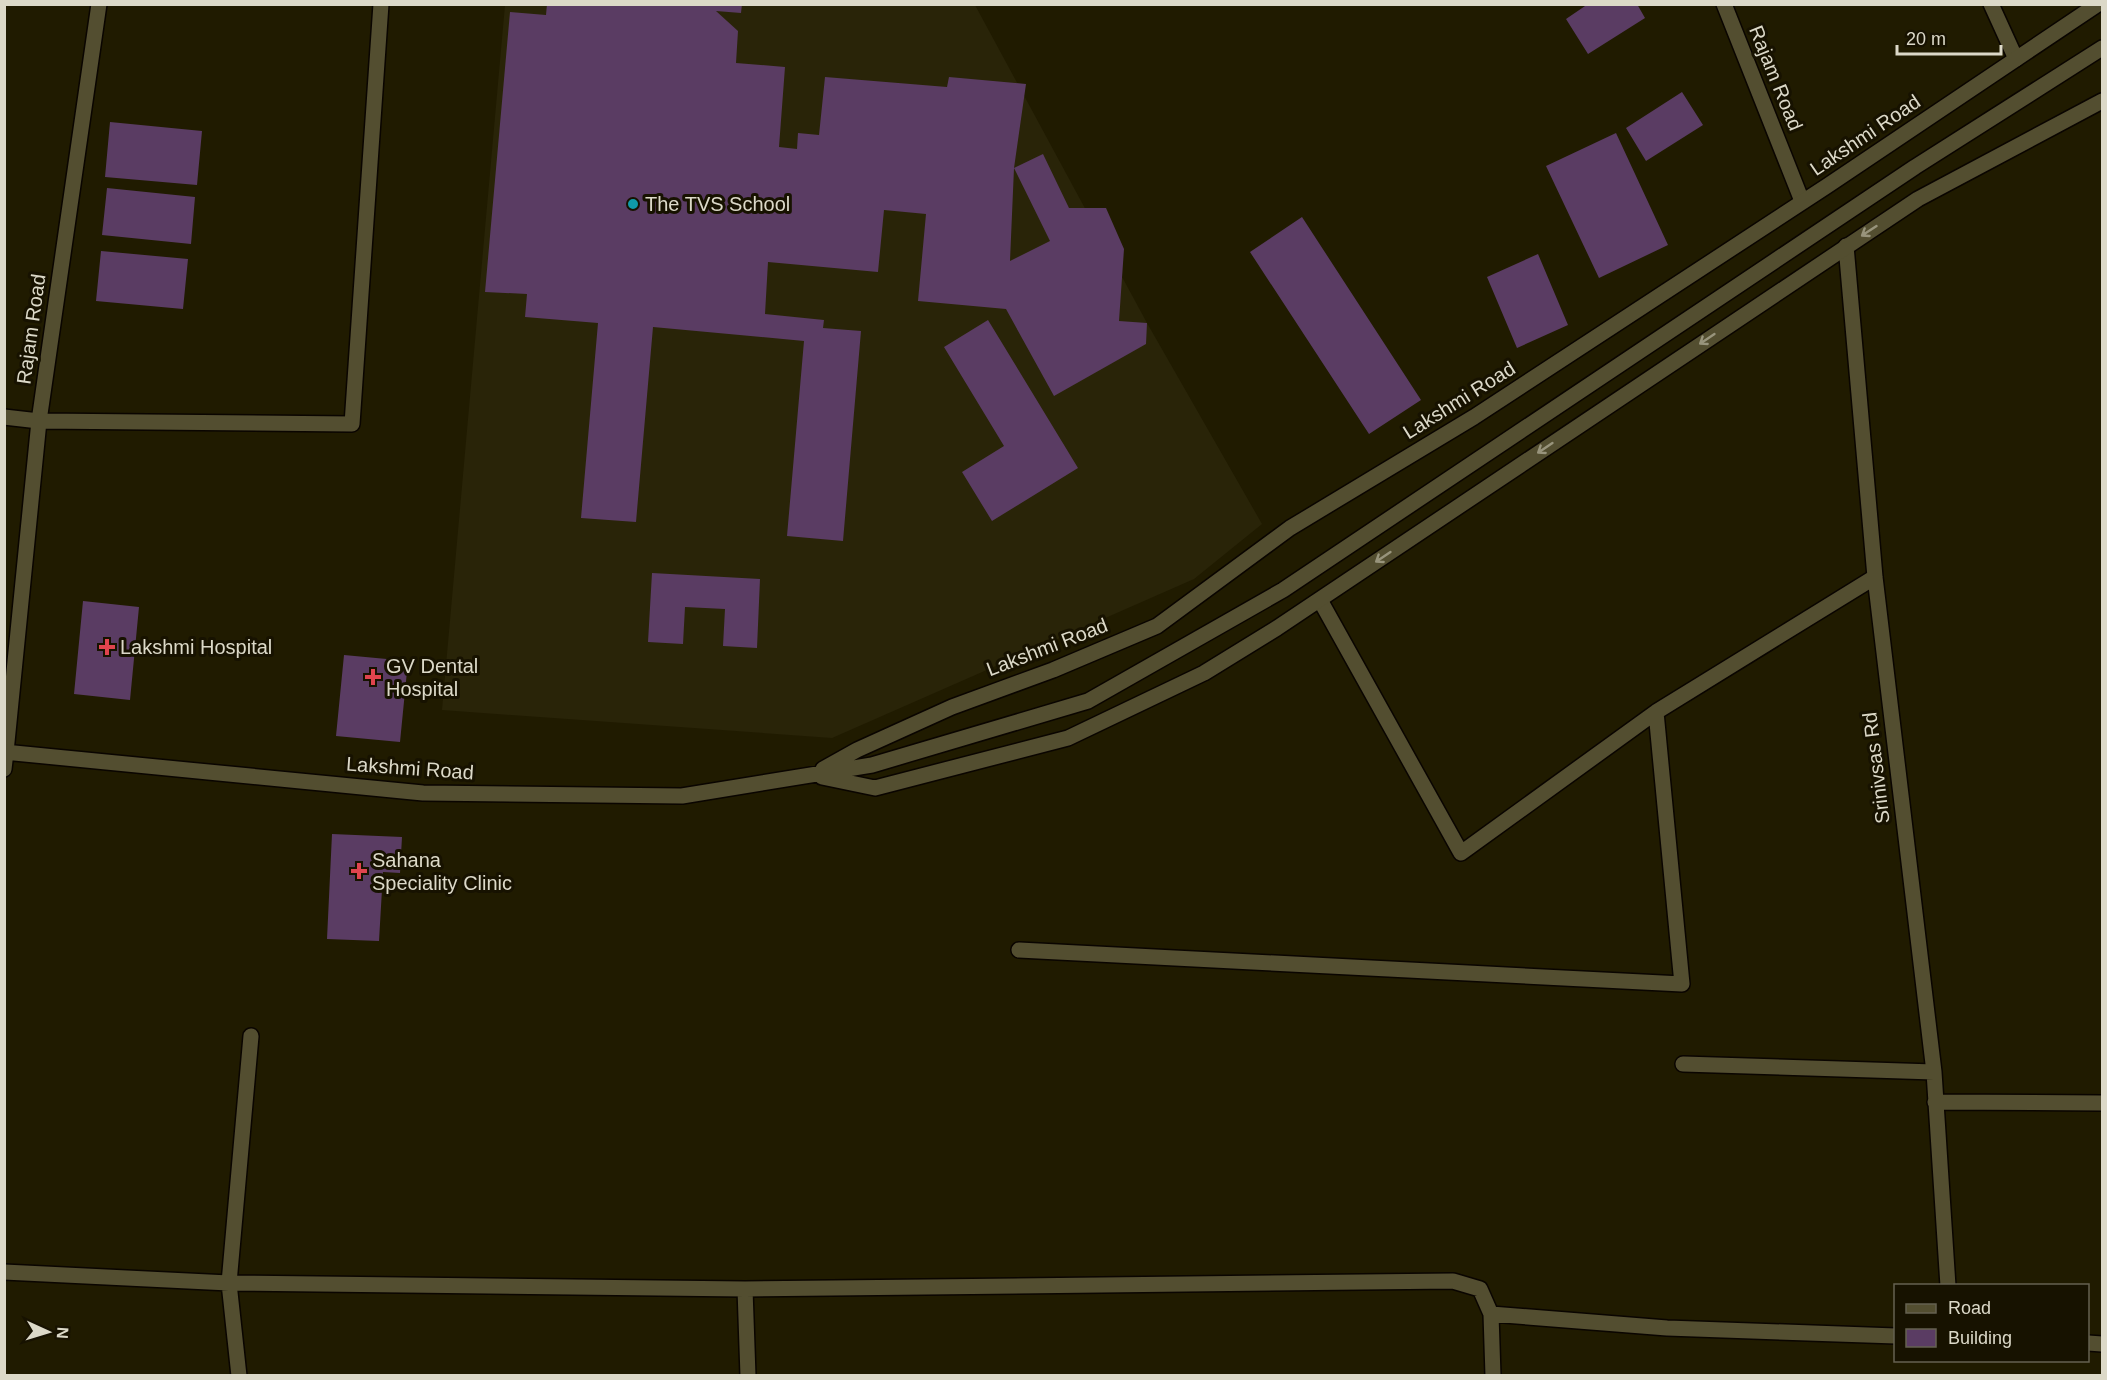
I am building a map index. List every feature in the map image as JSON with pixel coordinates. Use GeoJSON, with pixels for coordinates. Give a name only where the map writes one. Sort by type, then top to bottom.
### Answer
{"type":"FeatureCollection","features":[{"type":"Feature","properties":{"kind":"street","name":"Rajam Road"},"geometry":{"type":"LineString","coordinates":[[4,769],[39,421],[99,4]]}},
{"type":"Feature","properties":{"kind":"street"},"geometry":{"type":"LineString","coordinates":[[4,417],[39,421],[352,424],[381,4]]}},
{"type":"Feature","properties":{"kind":"street","name":"Rajam Road"},"geometry":{"type":"LineString","coordinates":[[1724,4],[1802,201]]}},
{"type":"Feature","properties":{"kind":"street"},"geometry":{"type":"LineString","coordinates":[[1991,4],[2016,59]]}},
{"type":"Feature","properties":{"kind":"street","name":"Lakshmi Road"},"geometry":{"type":"LineString","coordinates":[[813,775],[857,750],[952,706],[1157,627],[1290,528],[1474,417],[2098,4]]}},
{"type":"Feature","properties":{"kind":"street","name":"Lakshmi Road"},"geometry":{"type":"LineString","coordinates":[[5,752],[423,793],[682,796],[872,765],[1088,701],[1283,590],[1915,167],[2103,48]]}},
{"type":"Feature","properties":{"kind":"street","name":"Lakshmi Road"},"geometry":{"type":"LineString","coordinates":[[813,775],[875,788],[1068,738],[1204,673],[1320,600],[1918,199],[2103,101]]}},
{"type":"Feature","properties":{"kind":"street","name":"Srinivsas Rd"},"geometry":{"type":"LineString","coordinates":[[1846,246],[1875,577],[1934,1072],[1948,1284]]}},
{"type":"Feature","properties":{"kind":"street"},"geometry":{"type":"LineString","coordinates":[[1320,600],[1461,854],[1656,712],[1875,577]]}},
{"type":"Feature","properties":{"kind":"street"},"geometry":{"type":"LineString","coordinates":[[1019,950],[1682,984],[1656,712]]}},
{"type":"Feature","properties":{"kind":"street"},"geometry":{"type":"LineString","coordinates":[[238,1376],[229,1283],[251,1036]]}},
{"type":"Feature","properties":{"kind":"street"},"geometry":{"type":"LineString","coordinates":[[1683,1064],[1934,1072]]}},
{"type":"Feature","properties":{"kind":"street"},"geometry":{"type":"LineString","coordinates":[[1935,1102],[2103,1103]]}},
{"type":"Feature","properties":{"kind":"street"},"geometry":{"type":"LineString","coordinates":[[4,1272],[229,1283],[745,1289],[1453,1281],[1480,1289],[1491,1314],[1493,1376]]}},
{"type":"Feature","properties":{"kind":"street"},"geometry":{"type":"LineString","coordinates":[[745,1289],[748,1376]]}},
{"type":"Feature","properties":{"kind":"street"},"geometry":{"type":"LineString","coordinates":[[1491,1314],[1667,1328],[1894,1336]]}},
{"type":"Feature","properties":{"kind":"shaded area"},"geometry":{"type":"Polygon","coordinates":[[[505,5],[975,5],[1147,323],[1262,524],[1194,579],[832,738],[442,710],[505,5]]]}},
{"type":"Feature","properties":{"kind":"building"},"geometry":{"type":"Polygon","coordinates":[[[547,4],[742,4],[741,13],[716,11],[738,31],[736,63],[785,67],[779,147],[797,149],[798,133],[819,135],[825,77],[947,87],[949,77],[1026,84],[1014,168],[1043,154],[1069,208],[1106,208],[1124,249],[1119,321],[1147,323],[1146,344],[1054,396],[1006,309],[918,301],[926,214],[884,210],[878,272],[768,262],[765,314],[824,320],[823,328],[861,331],[843,541],[787,536],[804,341],[653,327],[636,522],[581,518],[598,323],[525,317],[527,294],[485,292],[510,12],[546,15],[547,4]],[[1014,168],[1010,261],[1050,241],[1014,168]]]}},
{"type":"Feature","properties":{"kind":"building"},"geometry":{"type":"Polygon","coordinates":[[[1588,4],[1637,4],[1645,18],[1588,54],[1566,19],[1588,4]]]}},
{"type":"Feature","properties":{"kind":"building"},"geometry":{"type":"Polygon","coordinates":[[[1682,92],[1703,125],[1646,161],[1626,128],[1682,92]]]}},
{"type":"Feature","properties":{"kind":"building"},"geometry":{"type":"Polygon","coordinates":[[[110,122],[202,131],[197,185],[105,177],[110,122]]]}},
{"type":"Feature","properties":{"kind":"building"},"geometry":{"type":"Polygon","coordinates":[[[1616,133],[1668,245],[1599,278],[1546,166],[1616,133]]]}},
{"type":"Feature","properties":{"kind":"building"},"geometry":{"type":"Polygon","coordinates":[[[107,188],[195,197],[191,244],[102,235],[107,188]]]}},
{"type":"Feature","properties":{"kind":"building"},"geometry":{"type":"Polygon","coordinates":[[[1302,217],[1421,400],[1369,434],[1250,252],[1302,217]]]}},
{"type":"Feature","properties":{"kind":"building"},"geometry":{"type":"Polygon","coordinates":[[[101,251],[188,259],[183,309],[96,301],[101,251]]]}},
{"type":"Feature","properties":{"kind":"building"},"geometry":{"type":"Polygon","coordinates":[[[1538,254],[1568,325],[1517,348],[1487,277],[1538,254]]]}},
{"type":"Feature","properties":{"kind":"building"},"geometry":{"type":"Polygon","coordinates":[[[988,320],[1078,468],[992,521],[962,472],[1004,446],[944,347],[988,320]]]}},
{"type":"Feature","properties":{"kind":"building"},"geometry":{"type":"Polygon","coordinates":[[[652,573],[760,579],[757,648],[723,646],[725,609],[685,607],[683,644],[648,642],[652,573]]]}},
{"type":"Feature","properties":{"kind":"building"},"geometry":{"type":"Polygon","coordinates":[[[83,601],[139,607],[130,700],[74,694],[83,601]]]}},
{"type":"Feature","properties":{"kind":"building"},"geometry":{"type":"Polygon","coordinates":[[[344,655],[408,661],[400,742],[336,736],[344,655]]]}},
{"type":"Feature","properties":{"kind":"building"},"geometry":{"type":"Polygon","coordinates":[[[332,834],[402,837],[400,873],[383,872],[379,941],[327,939],[332,834]]]}},
{"type":"Feature","properties":{"kind":"place","name":"The TVS School"},"geometry":{"type":"Point","coordinates":[633,204]}},
{"type":"Feature","properties":{"kind":"place","name":"Lakshmi Hospital"},"geometry":{"type":"Point","coordinates":[107,647]}},
{"type":"Feature","properties":{"kind":"place","name":"GV Dental Hospital"},"geometry":{"type":"Point","coordinates":[373,677]}},
{"type":"Feature","properties":{"kind":"place","name":"Sahana Speciality Clinic"},"geometry":{"type":"Point","coordinates":[359,871]}}]}
